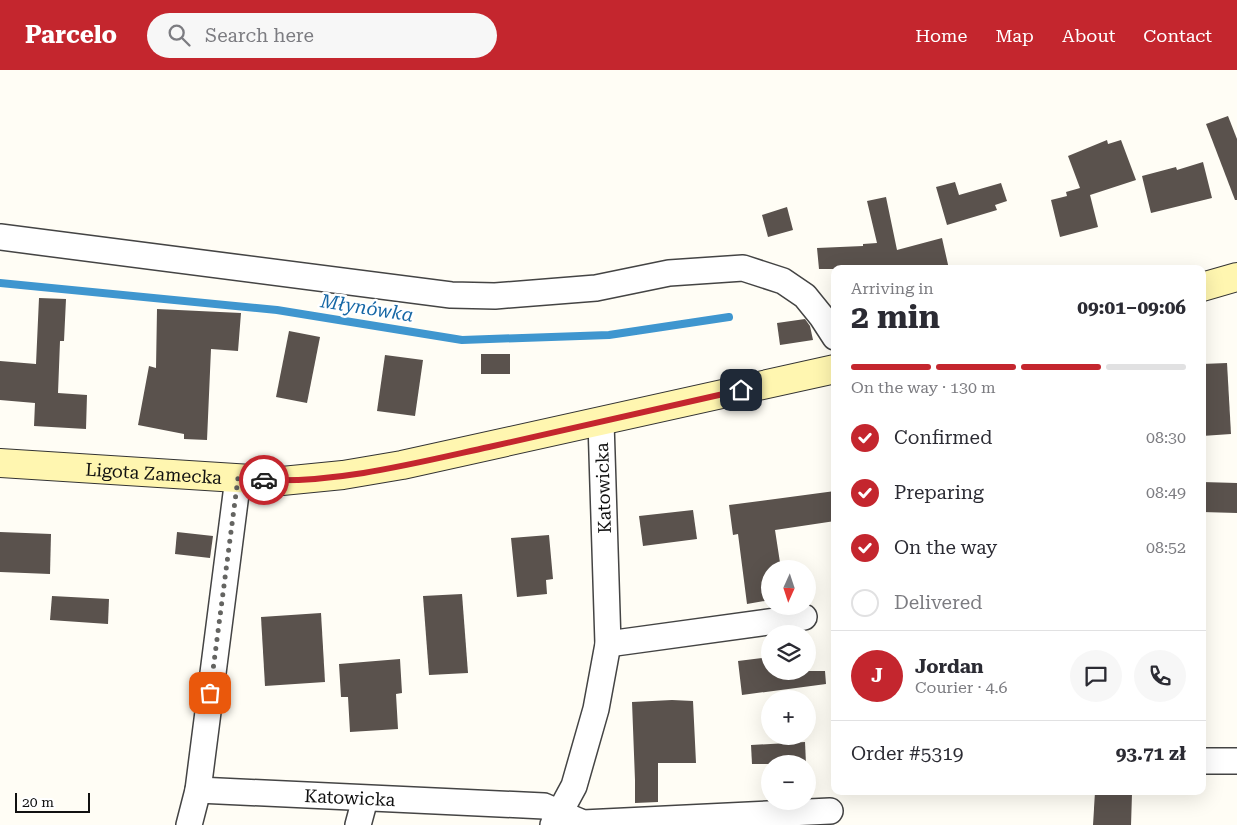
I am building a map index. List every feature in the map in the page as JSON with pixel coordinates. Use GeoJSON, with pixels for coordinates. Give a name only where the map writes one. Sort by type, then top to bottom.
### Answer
{"type":"FeatureCollection","features":[{"type":"Feature","properties":{"kind":"main road"},"geometry":{"type":"LineString","coordinates":[[1206,286],[1237,277]]}},
{"type":"Feature","properties":{"kind":"main road","name":"Katowicka"},"geometry":{"type":"LineString","coordinates":[[601,422],[831,370]]}},
{"type":"Feature","properties":{"kind":"main road","name":"Ligota Zamecka"},"geometry":{"type":"LineString","coordinates":[[0,463],[282,480],[343,475],[402,465],[601,422]]}},
{"type":"Feature","properties":{"kind":"street"},"geometry":{"type":"LineString","coordinates":[[0,237],[451,295],[495,296],[596,288],[669,273],[743,268],[783,281],[804,296],[831,331]]}},
{"type":"Feature","properties":{"kind":"street","name":"Katowicka"},"geometry":{"type":"LineString","coordinates":[[557,819],[574,786],[591,728],[608,644],[601,422]]}},
{"type":"Feature","properties":{"kind":"street"},"geometry":{"type":"LineString","coordinates":[[189,825],[198,790],[238,478]]}},
{"type":"Feature","properties":{"kind":"street"},"geometry":{"type":"LineString","coordinates":[[608,644],[804,617]]}},
{"type":"Feature","properties":{"kind":"street"},"geometry":{"type":"LineString","coordinates":[[1206,761],[1237,761]]}},
{"type":"Feature","properties":{"kind":"street","name":"Katowicka"},"geometry":{"type":"LineString","coordinates":[[198,790],[544,806],[557,819],[583,823],[830,811]]}},
{"type":"Feature","properties":{"kind":"street"},"geometry":{"type":"LineString","coordinates":[[358,825],[365,798]]}},
{"type":"Feature","properties":{"kind":"building"},"geometry":{"type":"Polygon","coordinates":[[[1228,116],[1237,139],[1237,200],[1235,200],[1206,124],[1228,116]]]}},
{"type":"Feature","properties":{"kind":"building"},"geometry":{"type":"Polygon","coordinates":[[[1107,140],[1108,144],[1121,140],[1136,180],[1090,195],[1098,227],[1060,237],[1051,200],[1067,196],[1066,192],[1080,188],[1068,156],[1107,140]]]}},
{"type":"Feature","properties":{"kind":"building"},"geometry":{"type":"Polygon","coordinates":[[[1203,162],[1212,198],[1151,213],[1142,176],[1176,167],[1177,170],[1203,162]]]}},
{"type":"Feature","properties":{"kind":"building"},"geometry":{"type":"Polygon","coordinates":[[[955,182],[959,195],[1001,183],[1007,201],[995,205],[997,210],[947,225],[936,187],[955,182]]]}},
{"type":"Feature","properties":{"kind":"building"},"geometry":{"type":"Polygon","coordinates":[[[886,197],[897,250],[942,238],[948,265],[831,265],[831,269],[819,269],[817,248],[863,246],[863,244],[877,243],[867,201],[886,197]]]}},
{"type":"Feature","properties":{"kind":"building"},"geometry":{"type":"Polygon","coordinates":[[[787,207],[793,230],[768,237],[762,215],[787,207]]]}},
{"type":"Feature","properties":{"kind":"building"},"geometry":{"type":"Polygon","coordinates":[[[39,298],[66,299],[64,341],[60,341],[58,393],[87,395],[86,429],[34,426],[35,403],[0,400],[0,361],[36,364],[39,298]]]}},
{"type":"Feature","properties":{"kind":"building"},"geometry":{"type":"Polygon","coordinates":[[[157,309],[241,313],[238,351],[211,349],[207,440],[184,439],[184,434],[138,425],[149,366],[156,368],[157,309]]]}},
{"type":"Feature","properties":{"kind":"building"},"geometry":{"type":"Polygon","coordinates":[[[805,319],[810,326],[813,340],[780,345],[777,323],[805,319]]]}},
{"type":"Feature","properties":{"kind":"building"},"geometry":{"type":"Polygon","coordinates":[[[289,331],[320,337],[307,403],[276,397],[289,331]]]}},
{"type":"Feature","properties":{"kind":"building"},"geometry":{"type":"Polygon","coordinates":[[[481,354],[510,354],[510,374],[481,374],[481,354]]]}},
{"type":"Feature","properties":{"kind":"building"},"geometry":{"type":"Polygon","coordinates":[[[385,355],[423,360],[415,416],[377,411],[385,355]]]}},
{"type":"Feature","properties":{"kind":"building"},"geometry":{"type":"Polygon","coordinates":[[[1227,363],[1231,434],[1206,436],[1206,364],[1227,363]]]}},
{"type":"Feature","properties":{"kind":"building"},"geometry":{"type":"Polygon","coordinates":[[[1206,482],[1237,483],[1237,513],[1206,512],[1206,482]]]}},
{"type":"Feature","properties":{"kind":"building"},"geometry":{"type":"Polygon","coordinates":[[[831,492],[831,522],[775,530],[780,560],[761,560],[761,602],[747,604],[738,534],[733,535],[729,505],[831,492]]]}},
{"type":"Feature","properties":{"kind":"building"},"geometry":{"type":"Polygon","coordinates":[[[693,510],[697,539],[643,546],[639,516],[693,510]]]}},
{"type":"Feature","properties":{"kind":"building"},"geometry":{"type":"Polygon","coordinates":[[[0,532],[51,534],[50,574],[0,572],[0,532]]]}},
{"type":"Feature","properties":{"kind":"building"},"geometry":{"type":"Polygon","coordinates":[[[177,532],[213,536],[210,558],[175,554],[177,532]]]}},
{"type":"Feature","properties":{"kind":"building"},"geometry":{"type":"Polygon","coordinates":[[[549,535],[553,579],[546,580],[547,594],[517,597],[511,538],[549,535]]]}},
{"type":"Feature","properties":{"kind":"building"},"geometry":{"type":"Polygon","coordinates":[[[462,594],[468,673],[429,675],[423,596],[462,594]]]}},
{"type":"Feature","properties":{"kind":"building"},"geometry":{"type":"Polygon","coordinates":[[[52,596],[109,599],[108,624],[50,620],[52,596]]]}},
{"type":"Feature","properties":{"kind":"building"},"geometry":{"type":"Polygon","coordinates":[[[321,613],[325,682],[265,686],[261,617],[321,613]]]}},
{"type":"Feature","properties":{"kind":"building"},"geometry":{"type":"Polygon","coordinates":[[[761,658],[761,680],[816,680],[816,671],[825,671],[826,684],[780,690],[761,690],[761,693],[742,695],[738,661],[761,658]]]}},
{"type":"Feature","properties":{"kind":"building"},"geometry":{"type":"Polygon","coordinates":[[[400,659],[402,693],[396,694],[398,729],[350,732],[348,697],[341,697],[339,664],[400,659]]]}},
{"type":"Feature","properties":{"kind":"building"},"geometry":{"type":"Polygon","coordinates":[[[693,701],[696,763],[658,763],[658,802],[635,803],[632,702],[693,701]]]}},
{"type":"Feature","properties":{"kind":"building"},"geometry":{"type":"Polygon","coordinates":[[[751,745],[805,745],[806,755],[761,755],[761,764],[752,764],[751,745]]]}},
{"type":"Feature","properties":{"kind":"building"},"geometry":{"type":"Polygon","coordinates":[[[1095,795],[1132,795],[1131,825],[1093,825],[1095,795]]]}},
{"type":"Feature","properties":{"kind":"waterway","name":"Młynówka"},"geometry":{"type":"LineString","coordinates":[[0,283],[277,310],[462,340],[609,335],[729,317]]}},
{"type":"Feature","properties":{"kind":"way so far"},"geometry":{"type":"LineString","coordinates":[[210,693],[238,478],[264,480]]}},
{"type":"Feature","properties":{"kind":"route"},"geometry":{"type":"LineString","coordinates":[[264,480],[343,475],[402,465],[741,390]]}}]}
